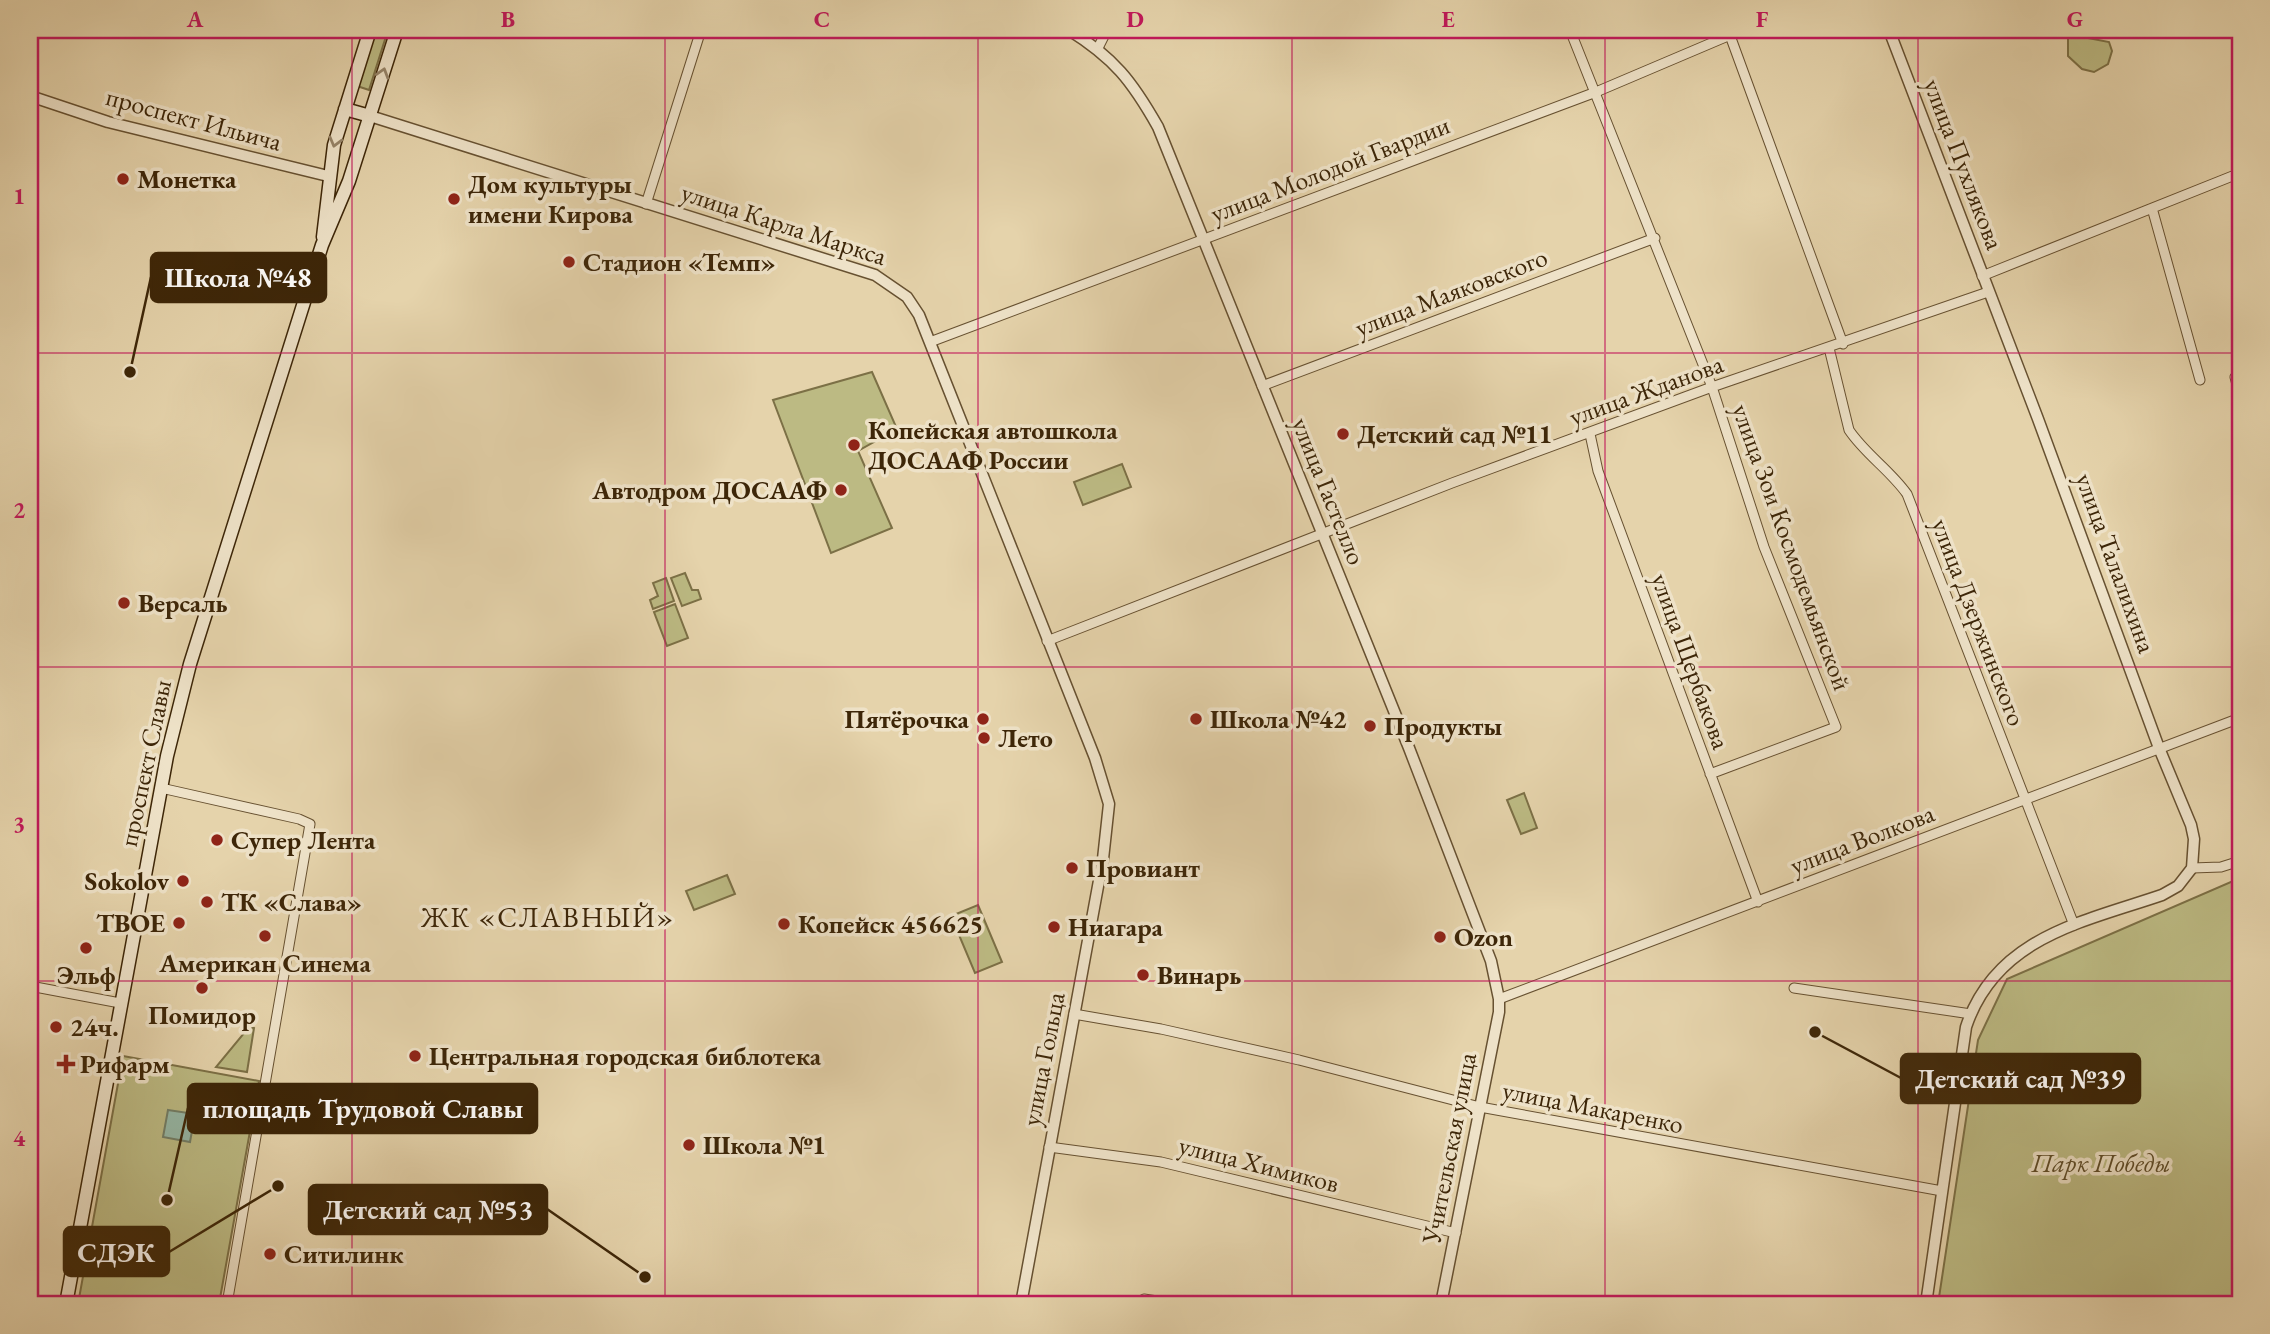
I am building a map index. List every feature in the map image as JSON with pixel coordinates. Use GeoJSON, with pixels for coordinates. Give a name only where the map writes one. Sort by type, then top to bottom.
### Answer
{"type":"FeatureCollection","features":[{"type":"Feature","properties":{"kind":"main road","name":"проспект Славы"},"geometry":{"type":"LineString","coordinates":[[322,245],[328,176],[345,109],[370,30]]}},
{"type":"Feature","properties":{"kind":"main road","name":"проспект Славы"},"geometry":{"type":"LineString","coordinates":[[66,1304],[161,788],[190,664],[322,245],[349,181],[397,30]]}},
{"type":"Feature","properties":{"kind":"main road","name":"улица Карла Маркса"},"geometry":{"type":"LineString","coordinates":[[345,109],[370,116]]}},
{"type":"Feature","properties":{"kind":"main road","name":"проспект Ильича"},"geometry":{"type":"LineString","coordinates":[[328,176],[349,181]]}},
{"type":"Feature","properties":{"kind":"street"},"geometry":{"type":"LineString","coordinates":[[646,204],[701,30]]}},
{"type":"Feature","properties":{"kind":"street","name":"улица Гастелло"},"geometry":{"type":"LineString","coordinates":[[1069,30],[1098,48],[1135,87],[1157,127],[1409,748],[1486,948],[1499,999]]}},
{"type":"Feature","properties":{"kind":"street"},"geometry":{"type":"LineString","coordinates":[[1098,48],[1107,30]]}},
{"type":"Feature","properties":{"kind":"street","name":"улица Зои Космодемьянской"},"geometry":{"type":"LineString","coordinates":[[1570,30],[1655,238],[1712,387],[1764,547],[1836,727],[1710,774]]}},
{"type":"Feature","properties":{"kind":"street","name":"улица Молодой Гвардии"},"geometry":{"type":"LineString","coordinates":[[930,341],[1596,92],[1729,32],[1742,30]]}},
{"type":"Feature","properties":{"kind":"street","name":"улица Пухлякова"},"geometry":{"type":"LineString","coordinates":[[1889,30],[1982,276]]}},
{"type":"Feature","properties":{"kind":"street"},"geometry":{"type":"LineString","coordinates":[[1729,32],[1843,344]]}},
{"type":"Feature","properties":{"kind":"street","name":"проспект Ильича"},"geometry":{"type":"LineString","coordinates":[[30,96],[108,122],[328,176]]}},
{"type":"Feature","properties":{"kind":"street","name":"улица Карла Маркса"},"geometry":{"type":"LineString","coordinates":[[370,116],[875,275],[907,297],[930,341],[1106,788],[1108,821]]}},
{"type":"Feature","properties":{"kind":"street"},"geometry":{"type":"LineString","coordinates":[[1982,276],[2240,173]]}},
{"type":"Feature","properties":{"kind":"street"},"geometry":{"type":"LineString","coordinates":[[2152,208],[2200,380]]}},
{"type":"Feature","properties":{"kind":"street","name":"улица Маяковского"},"geometry":{"type":"LineString","coordinates":[[1262,386],[1655,238]]}},
{"type":"Feature","properties":{"kind":"street","name":"улица Талалихина"},"geometry":{"type":"LineString","coordinates":[[1982,276],[2043,431],[2159,748],[2190,825],[2194,839],[2192,868]]}},
{"type":"Feature","properties":{"kind":"street","name":"улица Жданова"},"geometry":{"type":"LineString","coordinates":[[1047,641],[1321,534],[1712,387],[1988,292]]}},
{"type":"Feature","properties":{"kind":"street","name":"улица Дзержинского"},"geometry":{"type":"LineString","coordinates":[[1829,348],[1849,430],[1856,441],[1893,474],[1907,494],[2074,925]]}},
{"type":"Feature","properties":{"kind":"street"},"geometry":{"type":"LineString","coordinates":[[2235,377],[2240,396]]}},
{"type":"Feature","properties":{"kind":"street","name":"улица Щербакова"},"geometry":{"type":"LineString","coordinates":[[1590,434],[1598,471],[1758,902]]}},
{"type":"Feature","properties":{"kind":"street","name":"улица Волкова"},"geometry":{"type":"LineString","coordinates":[[1499,999],[2240,718]]}},
{"type":"Feature","properties":{"kind":"street"},"geometry":{"type":"LineString","coordinates":[[161,788],[299,819],[310,824],[227,1304]]}},
{"type":"Feature","properties":{"kind":"street","name":"улица Гольца"},"geometry":{"type":"LineString","coordinates":[[1021,1304],[1108,821]]}},
{"type":"Feature","properties":{"kind":"street"},"geometry":{"type":"LineString","coordinates":[[1926,1304],[1964,1041],[1971,1014],[1984,988],[2000,967],[2042,938],[2162,895],[2178,886],[2192,868],[2221,867],[2240,860]]}},
{"type":"Feature","properties":{"kind":"street"},"geometry":{"type":"LineString","coordinates":[[30,986],[120,1003]]}},
{"type":"Feature","properties":{"kind":"street"},"geometry":{"type":"LineString","coordinates":[[1794,988],[1971,1014]]}},
{"type":"Feature","properties":{"kind":"street","name":"Учительская улица"},"geometry":{"type":"LineString","coordinates":[[1441,1304],[1499,999]]}},
{"type":"Feature","properties":{"kind":"street","name":"улица Макаренко"},"geometry":{"type":"LineString","coordinates":[[1074,1014],[1161,1029],[1299,1060],[1480,1107],[1942,1191]]}},
{"type":"Feature","properties":{"kind":"street","name":"улица Химиков"},"geometry":{"type":"LineString","coordinates":[[1049,1147],[1161,1162],[1456,1233]]}},
{"type":"Feature","properties":{"kind":"street"},"geometry":{"type":"LineString","coordinates":[[1135,1304],[1144,1300],[1178,1304]]}},
{"type":"Feature","properties":{"kind":"green space"},"geometry":{"type":"Polygon","coordinates":[[[375,30],[388,30],[369,90],[357,86],[375,30]]]}},
{"type":"Feature","properties":{"kind":"green space"},"geometry":{"type":"Polygon","coordinates":[[[2071,30],[2077,30],[2083,37],[2109,42],[2112,51],[2108,64],[2094,72],[2082,69],[2068,56],[2071,30]]]}},
{"type":"Feature","properties":{"kind":"green space","name":"Автодром ДОСААФ"},"geometry":{"type":"Polygon","coordinates":[[[872,372],[897,429],[858,451],[892,528],[831,553],[773,400],[872,372]]]}},
{"type":"Feature","properties":{"kind":"green space"},"geometry":{"type":"Polygon","coordinates":[[[1122,464],[1131,487],[1083,505],[1074,482],[1122,464]]]}},
{"type":"Feature","properties":{"kind":"green space"},"geometry":{"type":"Polygon","coordinates":[[[685,573],[692,590],[698,590],[701,599],[682,606],[671,578],[685,573]]]}},
{"type":"Feature","properties":{"kind":"green space"},"geometry":{"type":"Polygon","coordinates":[[[666,578],[674,601],[653,609],[650,600],[658,596],[653,583],[666,578]]]}},
{"type":"Feature","properties":{"kind":"green space"},"geometry":{"type":"Polygon","coordinates":[[[675,604],[688,638],[667,646],[654,612],[675,604]]]}},
{"type":"Feature","properties":{"kind":"green space"},"geometry":{"type":"Polygon","coordinates":[[[1524,793],[1537,828],[1521,834],[1507,800],[1524,793]]]}},
{"type":"Feature","properties":{"kind":"green space"},"geometry":{"type":"Polygon","coordinates":[[[727,875],[735,894],[694,910],[686,891],[727,875]]]}},
{"type":"Feature","properties":{"kind":"green space","name":"Парк Победы"},"geometry":{"type":"Polygon","coordinates":[[[2240,878],[2240,1304],[1938,1304],[1978,1040],[2007,979],[2240,878]]]}},
{"type":"Feature","properties":{"kind":"green space"},"geometry":{"type":"Polygon","coordinates":[[[978,905],[1002,962],[975,973],[951,916],[978,905]]]}},
{"type":"Feature","properties":{"kind":"green space"},"geometry":{"type":"Polygon","coordinates":[[[249,1027],[254,1028],[247,1072],[216,1067],[249,1027]]]}},
{"type":"Feature","properties":{"kind":"green space"},"geometry":{"type":"Polygon","coordinates":[[[123,1056],[259,1081],[219,1304],[78,1304],[123,1056]]]}},
{"type":"Feature","properties":{"kind":"shaded area"},"geometry":{"type":"Polygon","coordinates":[[[168,1110],[195,1114],[190,1142],[163,1137],[168,1110]]]}},
{"type":"Feature","properties":{"kind":"place","name":"Монетка"},"geometry":{"type":"Point","coordinates":[123,179]}},
{"type":"Feature","properties":{"kind":"place","name":"Дом культуры имени Кирова"},"geometry":{"type":"Point","coordinates":[454,199]}},
{"type":"Feature","properties":{"kind":"place","name":"Стадион «Темп»"},"geometry":{"type":"Point","coordinates":[569,262]}},
{"type":"Feature","properties":{"kind":"place","name":"Школа №48"},"geometry":{"type":"Point","coordinates":[130,372]}},
{"type":"Feature","properties":{"kind":"place","name":"Детский сад №11"},"geometry":{"type":"Point","coordinates":[1343,434]}},
{"type":"Feature","properties":{"kind":"place","name":"Копейская автошкола ДОСААФ России"},"geometry":{"type":"Point","coordinates":[854,445]}},
{"type":"Feature","properties":{"kind":"place","name":"Автодром ДОСААФ"},"geometry":{"type":"Point","coordinates":[841,490]}},
{"type":"Feature","properties":{"kind":"place","name":"Версаль"},"geometry":{"type":"Point","coordinates":[124,603]}},
{"type":"Feature","properties":{"kind":"place","name":"Пятёрочка"},"geometry":{"type":"Point","coordinates":[983,719]}},
{"type":"Feature","properties":{"kind":"place","name":"Школа №42"},"geometry":{"type":"Point","coordinates":[1196,719]}},
{"type":"Feature","properties":{"kind":"place","name":"Продукты"},"geometry":{"type":"Point","coordinates":[1370,726]}},
{"type":"Feature","properties":{"kind":"place","name":"Лето"},"geometry":{"type":"Point","coordinates":[984,738]}},
{"type":"Feature","properties":{"kind":"place","name":"Супер Лента"},"geometry":{"type":"Point","coordinates":[217,840]}},
{"type":"Feature","properties":{"kind":"place","name":"Провиант"},"geometry":{"type":"Point","coordinates":[1072,868]}},
{"type":"Feature","properties":{"kind":"place","name":"Sokolov"},"geometry":{"type":"Point","coordinates":[183,881]}},
{"type":"Feature","properties":{"kind":"place","name":"ТК «Слава»"},"geometry":{"type":"Point","coordinates":[207,902]}},
{"type":"Feature","properties":{"kind":"place","name":"ТВОЕ"},"geometry":{"type":"Point","coordinates":[179,923]}},
{"type":"Feature","properties":{"kind":"place","name":"Копейск 456625"},"geometry":{"type":"Point","coordinates":[784,924]}},
{"type":"Feature","properties":{"kind":"place","name":"Ниагара"},"geometry":{"type":"Point","coordinates":[1054,927]}},
{"type":"Feature","properties":{"kind":"place","name":"Американ Синема"},"geometry":{"type":"Point","coordinates":[265,936]}},
{"type":"Feature","properties":{"kind":"place","name":"Ozon"},"geometry":{"type":"Point","coordinates":[1440,937]}},
{"type":"Feature","properties":{"kind":"place","name":"Эльф"},"geometry":{"type":"Point","coordinates":[86,948]}},
{"type":"Feature","properties":{"kind":"place","name":"Винарь"},"geometry":{"type":"Point","coordinates":[1143,975]}},
{"type":"Feature","properties":{"kind":"place","name":"Помидор"},"geometry":{"type":"Point","coordinates":[202,988]}},
{"type":"Feature","properties":{"kind":"place","name":"24ч."},"geometry":{"type":"Point","coordinates":[56,1027]}},
{"type":"Feature","properties":{"kind":"place","name":"Детский сад №39"},"geometry":{"type":"Point","coordinates":[1815,1032]}},
{"type":"Feature","properties":{"kind":"place","name":"Центральная городская библотека"},"geometry":{"type":"Point","coordinates":[415,1056]}},
{"type":"Feature","properties":{"kind":"place","name":"Рифарм"},"geometry":{"type":"Point","coordinates":[66,1064]}},
{"type":"Feature","properties":{"kind":"place","name":"Школа №1"},"geometry":{"type":"Point","coordinates":[689,1145]}},
{"type":"Feature","properties":{"kind":"place","name":"СДЭК"},"geometry":{"type":"Point","coordinates":[278,1186]}},
{"type":"Feature","properties":{"kind":"place","name":"площадь Трудовой Славы"},"geometry":{"type":"Point","coordinates":[167,1200]}},
{"type":"Feature","properties":{"kind":"place","name":"Ситилинк"},"geometry":{"type":"Point","coordinates":[270,1254]}},
{"type":"Feature","properties":{"kind":"place","name":"Детский сад №53"},"geometry":{"type":"Point","coordinates":[645,1277]}},
{"type":"Feature","properties":{"kind":"district","name":"ЖК «СЛАВНЫЙ»"},"geometry":{"type":"Point","coordinates":[548,917]}}]}
